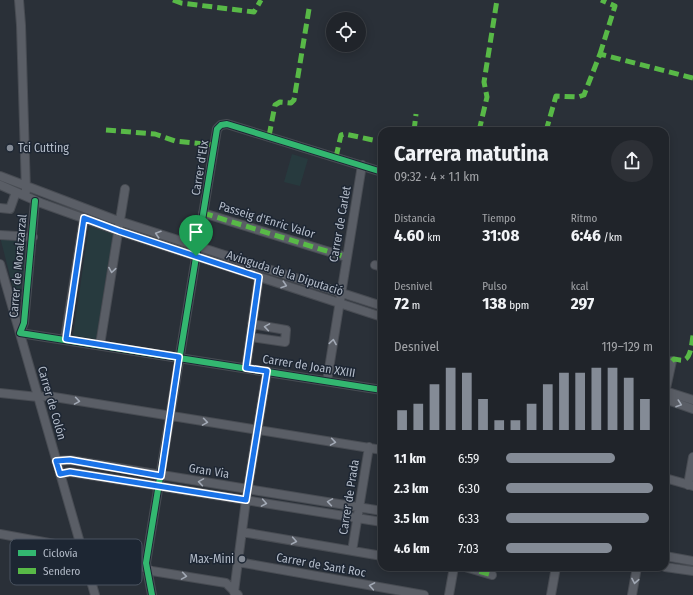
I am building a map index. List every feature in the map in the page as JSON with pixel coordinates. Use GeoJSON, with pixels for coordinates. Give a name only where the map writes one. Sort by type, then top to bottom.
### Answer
{"type":"FeatureCollection","features":[{"type":"Feature","properties":{"kind":"street"},"geometry":{"type":"LineString","coordinates":[[0,208],[10,209],[18,193],[26,192],[27,186],[19,0]]}},
{"type":"Feature","properties":{"kind":"street","name":"Carrer d'Elx"},"geometry":{"type":"LineString","coordinates":[[152,595],[146,563],[217,129],[221,125],[227,124],[362,166]]}},
{"type":"Feature","properties":{"kind":"street"},"geometry":{"type":"LineString","coordinates":[[362,166],[378,171]]}},
{"type":"Feature","properties":{"kind":"street","name":"Carrer de Carlet"},"geometry":{"type":"LineString","coordinates":[[326,381],[362,166]]}},
{"type":"Feature","properties":{"kind":"street","name":"Avinguda de la Diputació"},"geometry":{"type":"LineString","coordinates":[[0,176],[120,221],[378,305]]}},
{"type":"Feature","properties":{"kind":"street","name":"Avinguda de la Diputació"},"geometry":{"type":"LineString","coordinates":[[0,185],[35,201],[119,231],[378,316]]}},
{"type":"Feature","properties":{"kind":"street"},"geometry":{"type":"LineString","coordinates":[[100,345],[125,189]]}},
{"type":"Feature","properties":{"kind":"street","name":"Carrer de Moralzarzal"},"geometry":{"type":"LineString","coordinates":[[20,333],[24,323],[33,237],[35,201]]}},
{"type":"Feature","properties":{"kind":"street","name":"Passeig d'Enric Valor"},"geometry":{"type":"LineString","coordinates":[[203,213],[346,257]]}},
{"type":"Feature","properties":{"kind":"street"},"geometry":{"type":"LineString","coordinates":[[66,339],[84,218]]}},
{"type":"Feature","properties":{"kind":"street"},"geometry":{"type":"LineString","coordinates":[[0,235],[33,237]]}},
{"type":"Feature","properties":{"kind":"street","name":"Carrer de Colón"},"geometry":{"type":"LineString","coordinates":[[0,264],[79,539]]}},
{"type":"Feature","properties":{"kind":"street"},"geometry":{"type":"LineString","coordinates":[[246,368],[259,277]]}},
{"type":"Feature","properties":{"kind":"street"},"geometry":{"type":"LineString","coordinates":[[251,337],[285,342],[286,330],[252,324]]}},
{"type":"Feature","properties":{"kind":"street","name":"Carrer de Joan XXIII"},"geometry":{"type":"LineString","coordinates":[[20,333],[66,339],[378,389]]}},
{"type":"Feature","properties":{"kind":"street"},"geometry":{"type":"LineString","coordinates":[[669,374],[672,361]]}},
{"type":"Feature","properties":{"kind":"street"},"geometry":{"type":"LineString","coordinates":[[235,593],[246,500],[267,371]]}},
{"type":"Feature","properties":{"kind":"street"},"geometry":{"type":"LineString","coordinates":[[0,393],[38,397],[48,396],[378,449]]}},
{"type":"Feature","properties":{"kind":"street"},"geometry":{"type":"LineString","coordinates":[[669,393],[693,400]]}},
{"type":"Feature","properties":{"kind":"street"},"geometry":{"type":"LineString","coordinates":[[669,400],[693,409]]}},
{"type":"Feature","properties":{"kind":"street","name":"Carrer de Prada"},"geometry":{"type":"LineString","coordinates":[[352,550],[369,448]]}},
{"type":"Feature","properties":{"kind":"street"},"geometry":{"type":"LineString","coordinates":[[669,479],[691,485],[693,458]]}},
{"type":"Feature","properties":{"kind":"street","name":"Gran Via"},"geometry":{"type":"LineString","coordinates":[[56,461],[70,460],[161,476],[378,509]]}},
{"type":"Feature","properties":{"kind":"street","name":"Gran Via"},"geometry":{"type":"LineString","coordinates":[[60,474],[70,472],[378,521]]}},
{"type":"Feature","properties":{"kind":"street"},"geometry":{"type":"LineString","coordinates":[[242,532],[378,555]]}},
{"type":"Feature","properties":{"kind":"street"},"geometry":{"type":"LineString","coordinates":[[0,534],[27,539]]}},
{"type":"Feature","properties":{"kind":"street"},"geometry":{"type":"LineString","coordinates":[[669,557],[693,561]]}},
{"type":"Feature","properties":{"kind":"street","name":"Carrer de Sant Roc"},"geometry":{"type":"LineString","coordinates":[[238,562],[424,595]]}},
{"type":"Feature","properties":{"kind":"street"},"geometry":{"type":"LineString","coordinates":[[142,566],[152,571],[226,583],[235,593]]}},
{"type":"Feature","properties":{"kind":"street"},"geometry":{"type":"LineString","coordinates":[[669,568],[693,571]]}},
{"type":"Feature","properties":{"kind":"street"},"geometry":{"type":"LineString","coordinates":[[449,595],[452,571]]}},
{"type":"Feature","properties":{"kind":"street"},"geometry":{"type":"LineString","coordinates":[[478,571],[492,575]]}},
{"type":"Feature","properties":{"kind":"street"},"geometry":{"type":"LineString","coordinates":[[551,595],[555,571]]}},
{"type":"Feature","properties":{"kind":"street"},"geometry":{"type":"LineString","coordinates":[[632,595],[636,571]]}},
{"type":"Feature","properties":{"kind":"street","name":"Carrer de Colón"},"geometry":{"type":"LineString","coordinates":[[92,585],[95,595]]}},
{"type":"Feature","properties":{"kind":"green space"},"geometry":{"type":"Polygon","coordinates":[[[292,154],[308,159],[300,186],[284,182],[292,154]]]}},
{"type":"Feature","properties":{"kind":"green space"},"geometry":{"type":"Polygon","coordinates":[[[89,226],[113,234],[96,339],[73,336],[89,226]]]}},
{"type":"Feature","properties":{"kind":"green space"},"geometry":{"type":"Polygon","coordinates":[[[0,237],[31,239],[25,299],[16,299],[0,237]]]}},
{"type":"Feature","properties":{"kind":"marked path"},"geometry":{"type":"LineString","coordinates":[[173,0],[181,3],[254,12],[261,0]]}},
{"type":"Feature","properties":{"kind":"marked path"},"geometry":{"type":"LineString","coordinates":[[480,127],[487,97],[484,82],[497,0]]}},
{"type":"Feature","properties":{"kind":"marked path"},"geometry":{"type":"LineString","coordinates":[[600,54],[615,6],[601,0]]}},
{"type":"Feature","properties":{"kind":"marked path"},"geometry":{"type":"LineString","coordinates":[[269,136],[275,105],[280,102],[291,103],[294,100],[309,9]]}},
{"type":"Feature","properties":{"kind":"marked path"},"geometry":{"type":"LineString","coordinates":[[547,127],[556,96],[578,97],[584,95],[600,54],[693,78]]}},
{"type":"Feature","properties":{"kind":"marked path"},"geometry":{"type":"LineString","coordinates":[[414,127],[416,114]]}},
{"type":"Feature","properties":{"kind":"marked path"},"geometry":{"type":"LineString","coordinates":[[106,130],[155,134],[175,141],[214,145]]}},
{"type":"Feature","properties":{"kind":"marked path"},"geometry":{"type":"LineString","coordinates":[[336,157],[341,135],[345,134],[378,141]]}},
{"type":"Feature","properties":{"kind":"marked path"},"geometry":{"type":"LineString","coordinates":[[203,213],[346,257]]}},
{"type":"Feature","properties":{"kind":"marked path"},"geometry":{"type":"LineString","coordinates":[[672,361],[674,359],[686,359],[691,349],[693,335]]}},
{"type":"Feature","properties":{"kind":"marked path"},"geometry":{"type":"LineString","coordinates":[[478,571],[492,575]]}},
{"type":"Feature","properties":{"kind":"cycle path"},"geometry":{"type":"LineString","coordinates":[[152,595],[146,563],[217,129],[221,125],[227,124],[378,171]]}},
{"type":"Feature","properties":{"kind":"cycle path"},"geometry":{"type":"LineString","coordinates":[[35,201],[24,323],[20,333],[378,389]]}},
{"type":"Feature","properties":{"kind":"place","name":"Tci Cutting"},"geometry":{"type":"Point","coordinates":[10,148]}},
{"type":"Feature","properties":{"kind":"place","name":"Max-Mini"},"geometry":{"type":"Point","coordinates":[242,559]}},
{"type":"Feature","properties":{"kind":"route"},"geometry":{"type":"LineString","coordinates":[[84,218],[196,256],[259,277],[246,368],[267,371],[246,500],[70,472],[60,474],[56,461],[70,460],[161,476],[179,357],[66,339],[84,218]]}}]}
